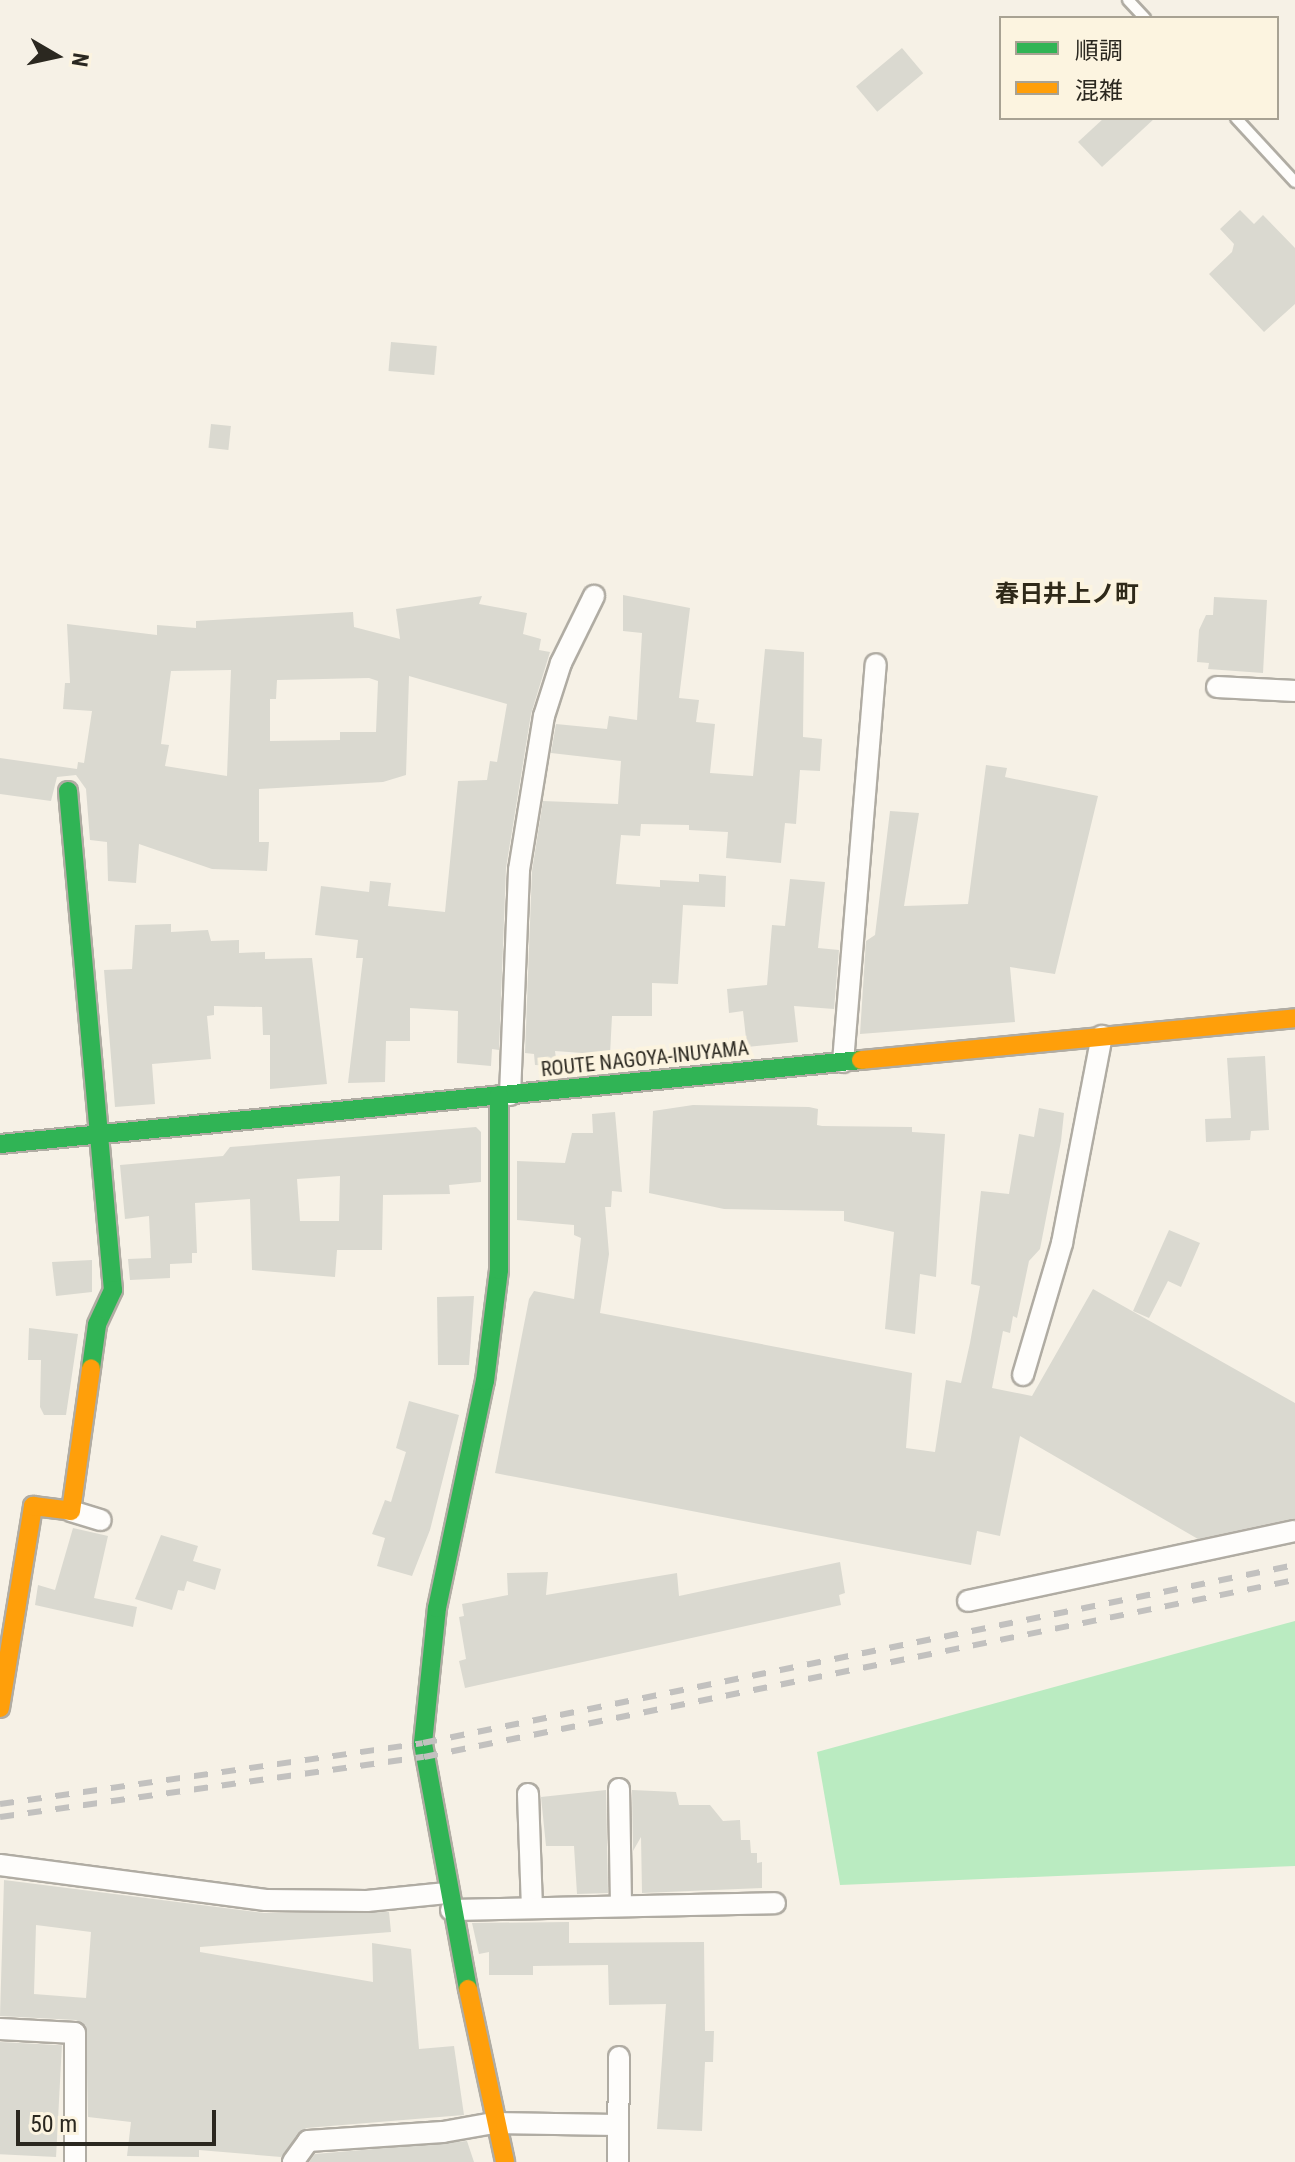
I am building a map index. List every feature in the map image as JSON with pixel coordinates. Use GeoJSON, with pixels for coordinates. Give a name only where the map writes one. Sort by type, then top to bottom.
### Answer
{"type":"FeatureCollection","features":[{"type":"Feature","properties":{"kind":"street"},"geometry":{"type":"LineString","coordinates":[[505,2162],[494,2123],[449,1902],[424,1757],[424,1697],[437,1608],[485,1381],[497,1284],[519,870],[544,716],[561,663],[594,596]]}},
{"type":"Feature","properties":{"kind":"street"},"geometry":{"type":"LineString","coordinates":[[843,1062],[876,664]]}},
{"type":"Feature","properties":{"kind":"street"},"geometry":{"type":"LineString","coordinates":[[1217,687],[1295,691]]}},
{"type":"Feature","properties":{"kind":"street"},"geometry":{"type":"LineString","coordinates":[[68,791],[113,1290],[97,1325],[71,1511]]}},
{"type":"Feature","properties":{"kind":"street","name":"ROUTE NAGOYA-INUYAMA"},"geometry":{"type":"LineString","coordinates":[[0,1144],[99,1131],[1295,1018]]}},
{"type":"Feature","properties":{"kind":"street"},"geometry":{"type":"LineString","coordinates":[[1023,1375],[1062,1243],[1102,1036]]}},
{"type":"Feature","properties":{"kind":"street"},"geometry":{"type":"LineString","coordinates":[[0,1708],[33,1506],[71,1511],[101,1520]]}},
{"type":"Feature","properties":{"kind":"street"},"geometry":{"type":"LineString","coordinates":[[968,1601],[1295,1531]]}},
{"type":"Feature","properties":{"kind":"street"},"geometry":{"type":"LineString","coordinates":[[619,1789],[621,1906]]}},
{"type":"Feature","properties":{"kind":"street"},"geometry":{"type":"LineString","coordinates":[[528,1794],[532,1908]]}},
{"type":"Feature","properties":{"kind":"street"},"geometry":{"type":"LineString","coordinates":[[0,1865],[266,1900],[449,1902],[532,1908],[775,1903]]}},
{"type":"Feature","properties":{"kind":"street"},"geometry":{"type":"LineString","coordinates":[[0,2029],[75,2033],[75,2162]]}},
{"type":"Feature","properties":{"kind":"street"},"geometry":{"type":"LineString","coordinates":[[618,2162],[619,2057]]}},
{"type":"Feature","properties":{"kind":"street"},"geometry":{"type":"LineString","coordinates":[[293,2162],[308,2141],[443,2132],[494,2123],[616,2125]]}},
{"type":"Feature","properties":{"kind":"lane"},"geometry":{"type":"LineString","coordinates":[[1128,0],[1143,16]]}},
{"type":"Feature","properties":{"kind":"lane"},"geometry":{"type":"LineString","coordinates":[[1238,120],[1295,182]]}},
{"type":"Feature","properties":{"kind":"shaded area"},"geometry":{"type":"Polygon","coordinates":[[[1295,1621],[1295,1866],[840,1885],[817,1752],[1295,1621]]]}},
{"type":"Feature","properties":{"kind":"building"},"geometry":{"type":"Polygon","coordinates":[[[902,48],[923,73],[877,112],[856,87],[902,48]]]}},
{"type":"Feature","properties":{"kind":"building"},"geometry":{"type":"Polygon","coordinates":[[[1102,120],[1153,120],[1102,167],[1078,142],[1102,120]]]}},
{"type":"Feature","properties":{"kind":"building"},"geometry":{"type":"Polygon","coordinates":[[[1240,210],[1254,224],[1263,215],[1295,248],[1295,304],[1264,332],[1209,274],[1232,252],[1234,244],[1220,229],[1240,210]]]}},
{"type":"Feature","properties":{"kind":"building"},"geometry":{"type":"Polygon","coordinates":[[[391,342],[437,346],[434,375],[388,371],[391,342]]]}},
{"type":"Feature","properties":{"kind":"building"},"geometry":{"type":"Polygon","coordinates":[[[211,424],[231,426],[228,450],[208,448],[211,424]]]}},
{"type":"Feature","properties":{"kind":"building"},"geometry":{"type":"Polygon","coordinates":[[[623,595],[690,608],[679,698],[699,700],[696,722],[715,724],[710,773],[753,776],[765,649],[804,652],[803,737],[822,739],[820,771],[800,770],[796,824],[785,823],[781,863],[726,858],[728,832],[689,830],[689,825],[641,824],[640,836],[621,835],[616,884],[660,887],[660,880],[699,882],[699,874],[726,876],[725,907],[683,905],[678,984],[652,983],[652,1016],[612,1016],[610,1055],[555,1051],[557,1066],[535,1065],[534,1054],[525,1053],[532,871],[543,801],[618,804],[621,761],[551,753],[556,724],[607,729],[609,716],[637,720],[642,633],[623,631],[623,595]]]}},
{"type":"Feature","properties":{"kind":"building"},"geometry":{"type":"Polygon","coordinates":[[[482,596],[479,604],[527,613],[523,634],[541,639],[539,650],[550,652],[531,714],[506,868],[499,1050],[492,1049],[491,1066],[457,1063],[458,1011],[410,1008],[410,1041],[386,1041],[385,1082],[348,1083],[363,958],[356,958],[358,940],[315,935],[321,886],[369,892],[370,881],[391,883],[388,906],[445,912],[458,781],[487,780],[490,761],[497,762],[507,704],[409,676],[406,775],[383,782],[259,789],[259,842],[269,842],[267,871],[212,869],[139,844],[136,883],[108,881],[107,842],[90,840],[86,789],[76,775],[57,777],[51,801],[0,794],[0,758],[77,769],[78,762],[84,763],[92,711],[63,709],[65,683],[70,683],[67,624],[157,635],[157,625],[196,628],[196,621],[353,612],[354,627],[400,639],[396,609],[482,596]],[[231,670],[171,671],[161,744],[169,745],[165,766],[227,776],[231,670]],[[369,678],[277,680],[276,699],[270,699],[270,741],[340,740],[340,732],[376,732],[378,681],[369,678]]]}},
{"type":"Feature","properties":{"kind":"building"},"geometry":{"type":"Polygon","coordinates":[[[1214,597],[1267,600],[1263,673],[1208,669],[1209,663],[1197,662],[1199,630],[1206,615],[1213,615],[1214,597]]]}},
{"type":"Feature","properties":{"kind":"building"},"geometry":{"type":"Polygon","coordinates":[[[986,765],[1007,768],[1005,777],[1098,796],[1055,974],[1010,967],[1015,1022],[860,1034],[866,941],[875,935],[890,811],[919,813],[904,906],[968,904],[986,765]]]}},
{"type":"Feature","properties":{"kind":"building"},"geometry":{"type":"Polygon","coordinates":[[[790,879],[825,882],[818,948],[839,950],[834,1009],[794,1006],[798,1042],[747,1047],[743,1011],[729,1013],[727,989],[767,985],[772,925],[785,926],[790,879]]]}},
{"type":"Feature","properties":{"kind":"building"},"geometry":{"type":"Polygon","coordinates":[[[171,924],[171,932],[208,930],[211,941],[239,940],[239,953],[265,952],[265,959],[312,958],[327,1084],[270,1089],[270,1035],[263,1035],[262,1007],[214,1006],[214,1015],[207,1016],[211,1059],[152,1064],[155,1104],[115,1107],[104,970],[132,969],[135,925],[171,924]]]}},
{"type":"Feature","properties":{"kind":"building"},"geometry":{"type":"Polygon","coordinates":[[[1265,1056],[1269,1130],[1251,1131],[1250,1140],[1206,1142],[1205,1119],[1231,1118],[1227,1058],[1265,1056]]]}},
{"type":"Feature","properties":{"kind":"building"},"geometry":{"type":"Polygon","coordinates":[[[693,1105],[809,1107],[818,1109],[817,1125],[822,1126],[912,1127],[912,1132],[945,1134],[936,1277],[920,1274],[915,1334],[885,1329],[894,1232],[844,1221],[844,1211],[724,1209],[649,1193],[653,1111],[693,1105]]]}},
{"type":"Feature","properties":{"kind":"building"},"geometry":{"type":"Polygon","coordinates":[[[1039,1108],[1064,1113],[1061,1141],[1040,1249],[1029,1261],[1017,1318],[1013,1316],[1010,1333],[1003,1331],[992,1388],[1032,1396],[1093,1289],[1295,1403],[1295,1518],[1198,1539],[1020,1436],[1000,1536],[977,1531],[971,1565],[495,1473],[529,1299],[534,1291],[574,1299],[581,1238],[574,1235],[574,1225],[517,1220],[517,1161],[565,1163],[572,1133],[593,1133],[592,1114],[615,1112],[622,1192],[612,1191],[611,1207],[605,1207],[609,1254],[600,1313],[912,1373],[906,1448],[935,1452],[946,1380],[961,1383],[970,1343],[980,1286],[971,1284],[981,1191],[1009,1194],[1019,1134],[1034,1137],[1039,1108]]]}},
{"type":"Feature","properties":{"kind":"building"},"geometry":{"type":"Polygon","coordinates":[[[476,1127],[481,1132],[481,1182],[449,1185],[450,1194],[383,1195],[382,1250],[337,1250],[335,1277],[252,1270],[250,1199],[195,1203],[197,1253],[192,1253],[192,1263],[170,1264],[170,1278],[130,1280],[128,1259],[151,1258],[149,1216],[125,1219],[120,1165],[223,1156],[230,1147],[476,1127]],[[340,1176],[297,1179],[300,1221],[339,1221],[340,1176]]]}},
{"type":"Feature","properties":{"kind":"building"},"geometry":{"type":"Polygon","coordinates":[[[1169,1230],[1200,1243],[1181,1287],[1168,1281],[1149,1318],[1133,1311],[1169,1230]]]}},
{"type":"Feature","properties":{"kind":"building"},"geometry":{"type":"Polygon","coordinates":[[[92,1260],[92,1292],[56,1296],[52,1262],[92,1260]]]}},
{"type":"Feature","properties":{"kind":"building"},"geometry":{"type":"Polygon","coordinates":[[[474,1296],[469,1365],[438,1365],[437,1297],[474,1296]]]}},
{"type":"Feature","properties":{"kind":"building"},"geometry":{"type":"Polygon","coordinates":[[[29,1328],[78,1334],[66,1415],[44,1415],[40,1407],[41,1360],[28,1360],[29,1328]]]}},
{"type":"Feature","properties":{"kind":"building"},"geometry":{"type":"Polygon","coordinates":[[[409,1401],[459,1415],[430,1530],[412,1576],[377,1566],[385,1538],[372,1534],[385,1500],[391,1502],[406,1452],[396,1448],[409,1401]]]}},
{"type":"Feature","properties":{"kind":"building"},"geometry":{"type":"Polygon","coordinates":[[[73,1528],[108,1536],[94,1598],[137,1607],[133,1627],[35,1605],[38,1585],[55,1590],[73,1528]]]}},
{"type":"Feature","properties":{"kind":"building"},"geometry":{"type":"Polygon","coordinates":[[[161,1535],[198,1546],[193,1561],[221,1569],[215,1590],[187,1581],[184,1591],[178,1590],[172,1610],[135,1599],[161,1535]]]}},
{"type":"Feature","properties":{"kind":"building"},"geometry":{"type":"Polygon","coordinates":[[[840,1562],[845,1593],[839,1595],[841,1605],[465,1688],[459,1661],[466,1659],[459,1617],[464,1616],[462,1604],[508,1595],[507,1573],[548,1572],[546,1595],[677,1573],[679,1596],[840,1562]]]}},
{"type":"Feature","properties":{"kind":"building"},"geometry":{"type":"Polygon","coordinates":[[[606,1790],[608,1893],[577,1894],[574,1846],[546,1846],[541,1797],[606,1790]]]}},
{"type":"Feature","properties":{"kind":"building"},"geometry":{"type":"Polygon","coordinates":[[[632,1790],[676,1792],[679,1805],[710,1805],[723,1821],[740,1820],[741,1840],[750,1840],[751,1853],[757,1853],[757,1863],[762,1862],[762,1888],[642,1893],[641,1837],[633,1851],[632,1790]]]}},
{"type":"Feature","properties":{"kind":"building"},"geometry":{"type":"Polygon","coordinates":[[[4,1880],[264,1913],[389,1912],[391,1932],[200,1947],[200,1952],[373,1982],[372,1943],[411,1949],[419,2049],[454,2046],[464,2115],[306,2128],[281,2157],[199,2150],[199,2157],[127,2156],[131,2122],[88,2117],[86,2026],[76,2020],[0,2016],[4,1880]],[[36,1925],[34,1994],[86,1998],[91,1932],[36,1925]]]}},
{"type":"Feature","properties":{"kind":"building"},"geometry":{"type":"Polygon","coordinates":[[[569,1922],[569,1943],[704,1942],[705,2031],[714,2031],[713,2062],[705,2062],[702,2131],[657,2129],[666,2004],[609,2005],[608,1965],[533,1966],[533,1975],[489,1975],[489,1952],[479,1954],[472,1923],[569,1922]]]}},
{"type":"Feature","properties":{"kind":"building"},"geometry":{"type":"Polygon","coordinates":[[[0,2042],[62,2045],[56,2157],[0,2154],[0,2042]]]}},
{"type":"Feature","properties":{"kind":"building"},"geometry":{"type":"Polygon","coordinates":[[[467,2141],[474,2162],[309,2162],[315,2154],[467,2141]]]}},
{"type":"Feature","properties":{"kind":"railway"},"geometry":{"type":"LineString","coordinates":[[0,1804],[423,1743],[1295,1565]]}},
{"type":"Feature","properties":{"kind":"railway"},"geometry":{"type":"LineString","coordinates":[[0,1817],[424,1757],[1295,1580]]}},
{"type":"Feature","properties":{"kind":"traffic: fast"},"geometry":{"type":"LineString","coordinates":[[68,791],[113,1290],[97,1325],[91,1368]]}},
{"type":"Feature","properties":{"kind":"traffic: fast"},"geometry":{"type":"LineString","coordinates":[[0,1144],[861,1060]]}},
{"type":"Feature","properties":{"kind":"traffic: fast"},"geometry":{"type":"LineString","coordinates":[[468,1989],[423,1743],[437,1608],[485,1381],[499,1270],[499,1095]]}},
{"type":"Feature","properties":{"kind":"traffic: slow"},"geometry":{"type":"LineString","coordinates":[[861,1060],[1295,1018]]}},
{"type":"Feature","properties":{"kind":"traffic: slow"},"geometry":{"type":"LineString","coordinates":[[0,1708],[33,1506],[71,1511],[91,1368]]}},
{"type":"Feature","properties":{"kind":"traffic: slow"},"geometry":{"type":"LineString","coordinates":[[468,1989],[505,2162]]}},
{"type":"Feature","properties":{"kind":"district","name":"春日井上ノ町"},"geometry":{"type":"Point","coordinates":[1067,595]}}]}
